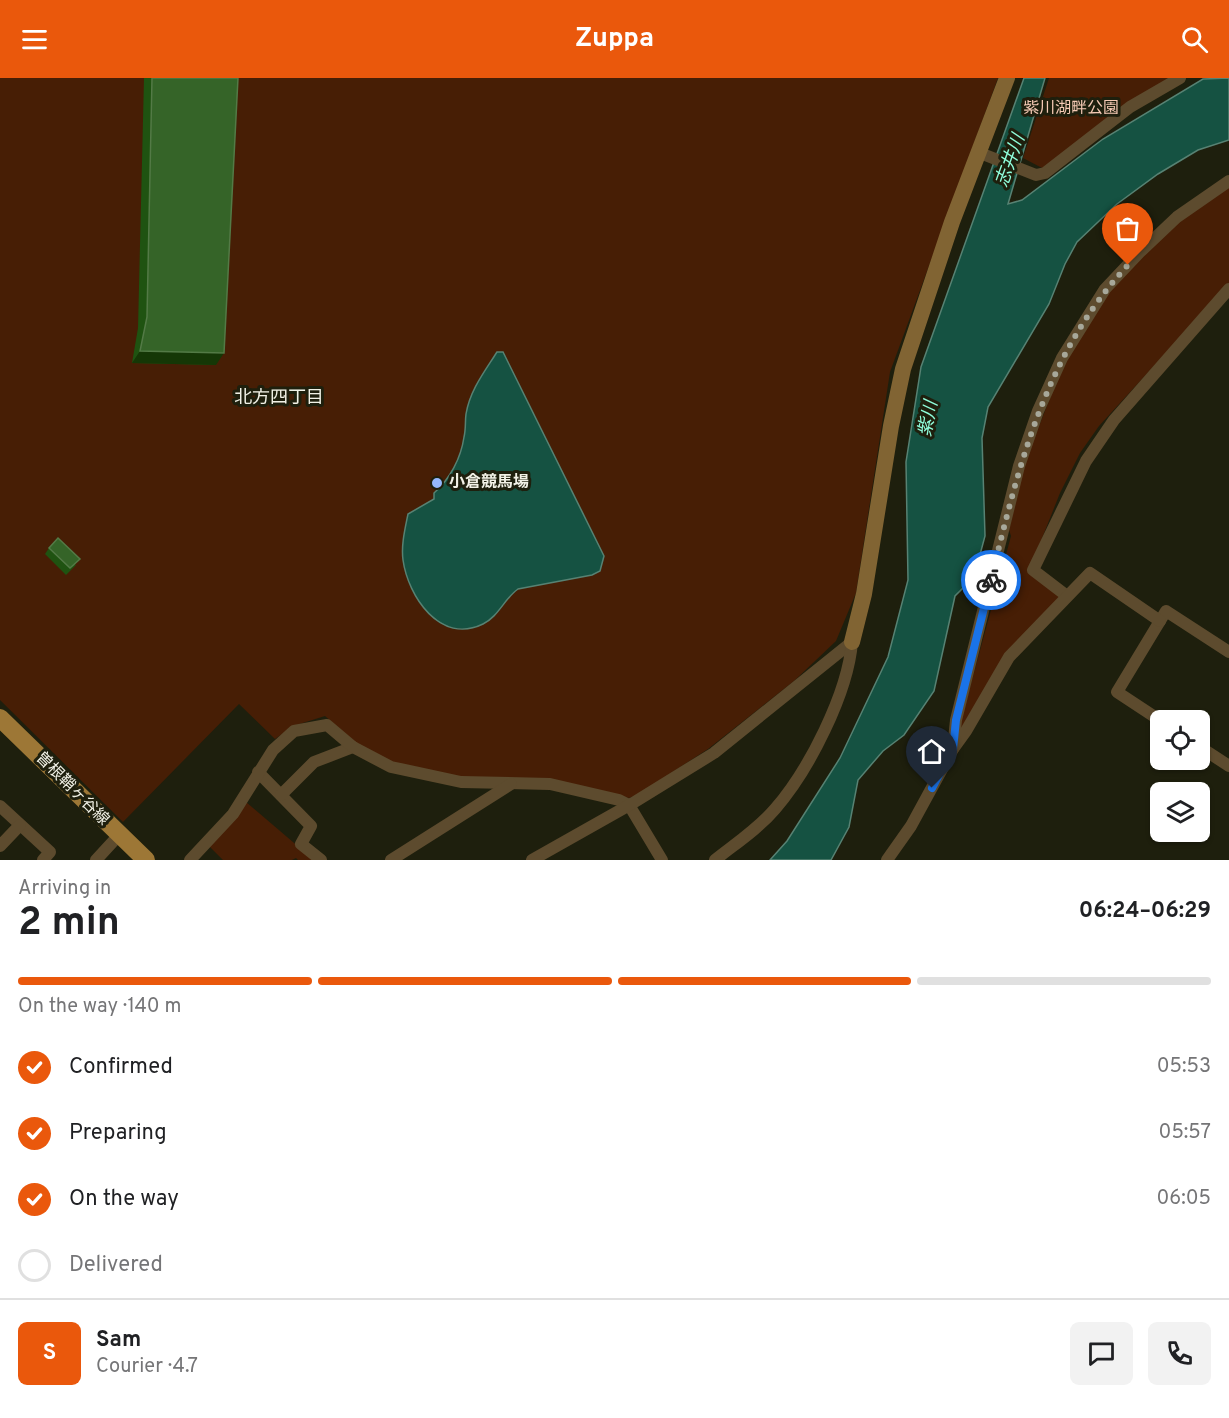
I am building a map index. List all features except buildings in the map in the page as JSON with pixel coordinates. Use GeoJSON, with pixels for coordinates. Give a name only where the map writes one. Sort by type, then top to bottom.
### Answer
{"type":"FeatureCollection","features":[{"type":"Feature","properties":{"kind":"main road","name":"曽根鞘ヶ谷線"},"geometry":{"type":"LineString","coordinates":[[0,718],[146,860]]}},
{"type":"Feature","properties":{"kind":"street"},"geometry":{"type":"LineString","coordinates":[[715,860],[761,823],[791,787],[834,710],[851,659],[852,642],[864,594],[891,426],[903,369],[949,233],[988,156],[1007,78]]}},
{"type":"Feature","properties":{"kind":"street"},"geometry":{"type":"LineString","coordinates":[[988,156],[1036,175],[1046,172],[1130,107],[1180,78]]}},
{"type":"Feature","properties":{"kind":"street"},"geometry":{"type":"LineString","coordinates":[[953,749],[956,720],[1019,466],[1038,411],[1062,358],[1105,290],[1140,252],[1177,217],[1229,181]]}},
{"type":"Feature","properties":{"kind":"street"},"geometry":{"type":"LineString","coordinates":[[1067,596],[1033,570],[1086,461],[1114,420],[1229,289]]}},
{"type":"Feature","properties":{"kind":"street"},"geometry":{"type":"LineString","coordinates":[[887,860],[911,826],[953,749],[1009,657],[1090,573],[1160,621]]}},
{"type":"Feature","properties":{"kind":"street"},"geometry":{"type":"LineString","coordinates":[[1150,714],[1117,692],[1166,611],[1229,652]]}},
{"type":"Feature","properties":{"kind":"street"},"geometry":{"type":"LineString","coordinates":[[532,860],[714,753],[852,642]]}},
{"type":"Feature","properties":{"kind":"street"},"geometry":{"type":"LineString","coordinates":[[190,860],[233,814],[273,750],[294,731],[327,725],[352,747],[391,767],[460,782],[550,784],[619,800],[629,805],[662,860]]}},
{"type":"Feature","properties":{"kind":"street"},"geometry":{"type":"LineString","coordinates":[[281,795],[314,762],[352,747]]}},
{"type":"Feature","properties":{"kind":"street"},"geometry":{"type":"LineString","coordinates":[[1210,754],[1229,766]]}},
{"type":"Feature","properties":{"kind":"street"},"geometry":{"type":"LineString","coordinates":[[258,772],[311,826],[301,844],[321,860]]}},
{"type":"Feature","properties":{"kind":"street"},"geometry":{"type":"LineString","coordinates":[[391,860],[511,784]]}},
{"type":"Feature","properties":{"kind":"street"},"geometry":{"type":"LineString","coordinates":[[0,806],[50,852],[43,860]]}},
{"type":"Feature","properties":{"kind":"street"},"geometry":{"type":"LineString","coordinates":[[0,846],[20,825]]}},
{"type":"Feature","properties":{"kind":"street"},"geometry":{"type":"LineString","coordinates":[[96,860],[119,835]]}},
{"type":"Feature","properties":{"kind":"green space","name":"小倉競馬場"},"geometry":{"type":"Polygon","coordinates":[[[0,78],[998,78],[890,372],[856,593],[836,641],[794,681],[708,749],[629,798],[573,786],[469,778],[394,764],[362,748],[325,716],[293,726],[275,739],[239,704],[123,822],[0,700],[0,78]]]}},
{"type":"Feature","properties":{"kind":"green space","name":"紫川湖畔公園"},"geometry":{"type":"Polygon","coordinates":[[[1049,78],[1170,78],[1044,169],[1023,158],[1049,78]]]}},
{"type":"Feature","properties":{"kind":"green space"},"geometry":{"type":"Polygon","coordinates":[[[1229,185],[1229,284],[1099,426],[1080,453],[1060,493],[1029,571],[1059,597],[962,729],[959,728],[1011,536],[1009,530],[1024,464],[1054,388],[1077,340],[1110,291],[1178,220],[1229,185]]]}},
{"type":"Feature","properties":{"kind":"green space"},"geometry":{"type":"Polygon","coordinates":[[[246,802],[314,860],[296,858],[292,860],[223,860],[209,846],[246,802]]]}},
{"type":"Feature","properties":{"kind":"water"},"geometry":{"type":"Polygon","coordinates":[[[1024,78],[1045,78],[1008,204],[1022,200],[1103,139],[1203,79],[1229,78],[1229,140],[1198,150],[1158,174],[1117,204],[1077,242],[1065,264],[1049,304],[988,407],[982,438],[985,536],[974,577],[955,596],[934,691],[904,735],[883,751],[858,780],[849,827],[831,860],[770,860],[787,841],[840,758],[888,657],[908,580],[906,462],[921,367],[1024,78]]]}},
{"type":"Feature","properties":{"kind":"water"},"geometry":{"type":"Polygon","coordinates":[[[497,352],[503,352],[604,556],[600,571],[592,575],[518,589],[489,621],[467,629],[453,628],[440,622],[419,602],[406,574],[403,560],[404,537],[408,514],[434,499],[434,493],[454,468],[463,445],[468,405],[479,381],[497,352]]]}},
{"type":"Feature","properties":{"kind":"way so far"},"geometry":{"type":"LineString","coordinates":[[991,580],[1019,466],[1038,411],[1062,358],[1105,290],[1128,265]]}},
{"type":"Feature","properties":{"kind":"place","name":"小倉競馬場"},"geometry":{"type":"Point","coordinates":[437,483]}},
{"type":"Feature","properties":{"kind":"district","name":"北方四丁目"},"geometry":{"type":"Point","coordinates":[279,398]}},
{"type":"Feature","properties":{"kind":"route"},"geometry":{"type":"LineString","coordinates":[[932,788],[953,749],[956,720],[991,580]]}},
{"type":"Feature","properties":{"kind":"water label","name":"志井川"},"geometry":{"type":"Point","coordinates":[1011,161]}},
{"type":"Feature","properties":{"kind":"water label","name":"紫川"},"geometry":{"type":"Point","coordinates":[929,419]}}]}
